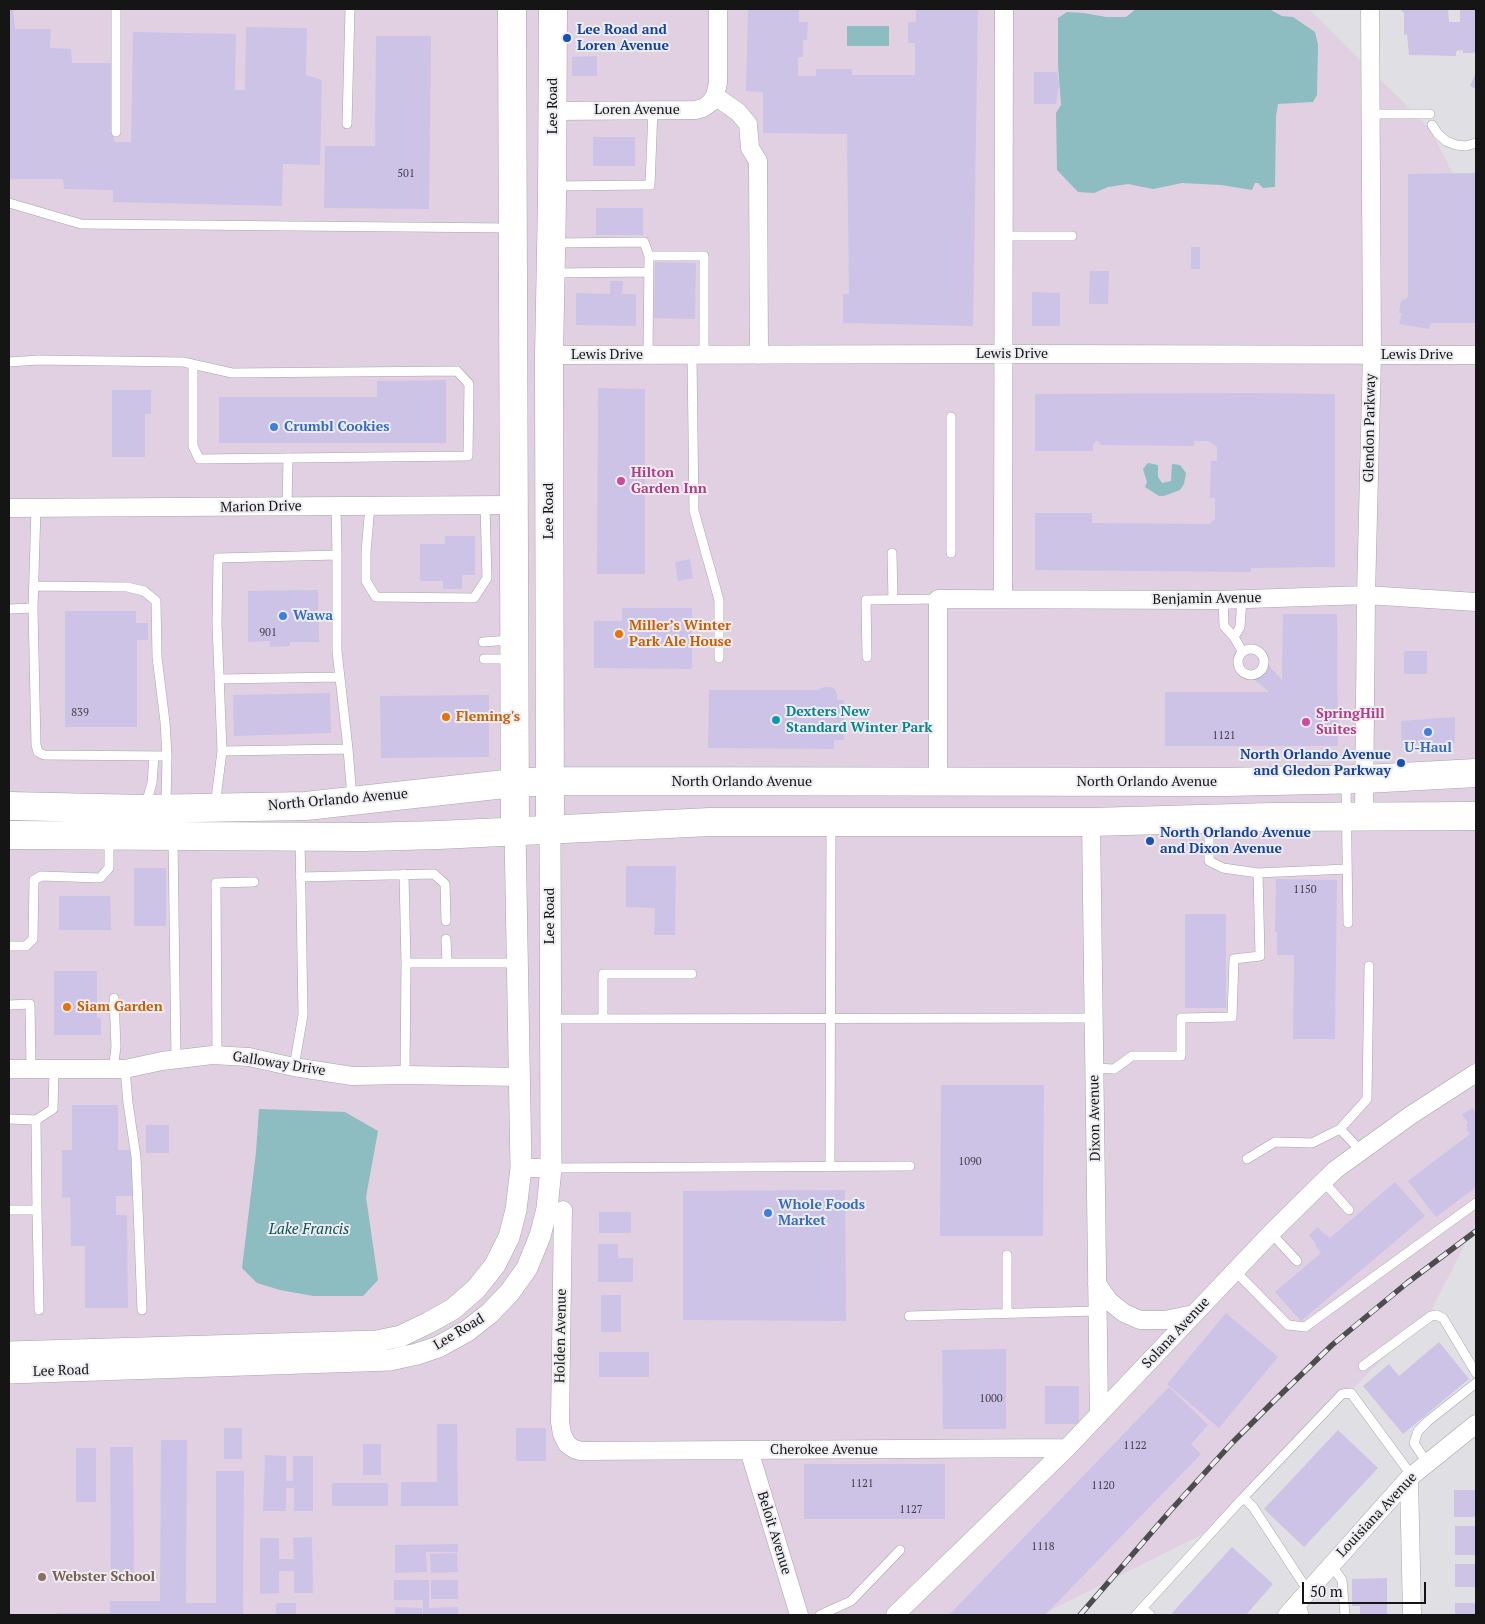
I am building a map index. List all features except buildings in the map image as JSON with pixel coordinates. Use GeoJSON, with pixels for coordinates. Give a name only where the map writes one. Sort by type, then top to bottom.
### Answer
{"type":"FeatureCollection","features":[{"type":"Feature","properties":{"kind":"main road","name":"Lee Road"},"geometry":{"type":"LineString","coordinates":[[512,9],[515,831]]}},
{"type":"Feature","properties":{"kind":"main road","name":"Lee Road"},"geometry":{"type":"LineString","coordinates":[[550,830],[548,355],[551,243],[564,186],[553,110],[552,9]]}},
{"type":"Feature","properties":{"kind":"main road"},"geometry":{"type":"LineString","coordinates":[[514,305],[528,337],[536,347],[548,355]]}},
{"type":"Feature","properties":{"kind":"main road","name":"North Orlando Avenue"},"geometry":{"type":"LineString","coordinates":[[9,806],[155,809],[306,806],[514,783],[550,782],[1225,782],[1356,779],[1476,773]]}},
{"type":"Feature","properties":{"kind":"main road"},"geometry":{"type":"LineString","coordinates":[[831,821],[843,805],[860,796],[903,782]]}},
{"type":"Feature","properties":{"kind":"main road"},"geometry":{"type":"LineString","coordinates":[[9,835],[363,837],[710,822],[1090,822],[1476,816]]}},
{"type":"Feature","properties":{"kind":"street"},"geometry":{"type":"LineString","coordinates":[[718,9],[718,73],[714,96],[738,112],[748,124],[750,148],[758,161],[759,355]]}},
{"type":"Feature","properties":{"kind":"street"},"geometry":{"type":"LineString","coordinates":[[1003,599],[1004,9]]}},
{"type":"Feature","properties":{"kind":"street","name":"Glendon Parkway"},"geometry":{"type":"LineString","coordinates":[[1355,817],[1366,595],[1372,355],[1370,9]]}},
{"type":"Feature","properties":{"kind":"street","name":"Loren Avenue"},"geometry":{"type":"LineString","coordinates":[[553,110],[695,110],[703,108],[710,103],[714,96]]}},
{"type":"Feature","properties":{"kind":"street","name":"Lewis Drive"},"geometry":{"type":"LineString","coordinates":[[548,355],[1476,355]]}},
{"type":"Feature","properties":{"kind":"street","name":"Marion Drive"},"geometry":{"type":"LineString","coordinates":[[9,508],[513,505]]}},
{"type":"Feature","properties":{"kind":"street","name":"Benjamin Avenue"},"geometry":{"type":"LineString","coordinates":[[938,599],[1223,600],[1366,595],[1476,602]]}},
{"type":"Feature","properties":{"kind":"street"},"geometry":{"type":"LineString","coordinates":[[938,599],[938,782]]}},
{"type":"Feature","properties":{"kind":"street","name":"Dixon Avenue"},"geometry":{"type":"LineString","coordinates":[[1090,822],[1099,1415]]}},
{"type":"Feature","properties":{"kind":"street","name":"Lee Road"},"geometry":{"type":"LineString","coordinates":[[9,1352],[268,1355],[390,1360],[416,1354],[438,1346],[467,1331],[490,1313],[510,1292],[527,1268],[540,1236],[548,1209],[551,1168],[550,830]]}},
{"type":"Feature","properties":{"kind":"street","name":"Lee Road"},"geometry":{"type":"LineString","coordinates":[[9,1373],[268,1355],[401,1336],[453,1309],[476,1289],[495,1265],[509,1237],[516,1210],[521,1168],[515,831]]}},
{"type":"Feature","properties":{"kind":"street","name":"Galloway Drive"},"geometry":{"type":"LineString","coordinates":[[9,1069],[119,1069],[176,1059],[217,1055],[249,1057],[294,1067],[352,1076],[520,1077]]}},
{"type":"Feature","properties":{"kind":"street","name":"Solana Avenue"},"geometry":{"type":"LineString","coordinates":[[895,1615],[1067,1448],[1271,1233],[1335,1170],[1411,1114],[1476,1074]]}},
{"type":"Feature","properties":{"kind":"street"},"geometry":{"type":"LineString","coordinates":[[521,1168],[551,1168]]}},
{"type":"Feature","properties":{"kind":"street","name":"Holden Avenue"},"geometry":{"type":"LineString","coordinates":[[563,1210],[560,1422],[562,1434],[567,1444],[581,1451]]}},
{"type":"Feature","properties":{"kind":"street"},"geometry":{"type":"LineString","coordinates":[[1097,1284],[1109,1301],[1124,1313],[1140,1320],[1165,1320],[1194,1314]]}},
{"type":"Feature","properties":{"kind":"street","name":"Louisiana Avenue"},"geometry":{"type":"LineString","coordinates":[[1287,1615],[1304,1602],[1331,1565],[1410,1477],[1476,1424]]}},
{"type":"Feature","properties":{"kind":"street","name":"Cherokee Avenue"},"geometry":{"type":"LineString","coordinates":[[581,1451],[1067,1448]]}},
{"type":"Feature","properties":{"kind":"street","name":"Beloit Avenue"},"geometry":{"type":"LineString","coordinates":[[749,1450],[798,1615]]}},
{"type":"Feature","properties":{"kind":"street"},"geometry":{"type":"LineString","coordinates":[[1410,1477],[1412,1615]]}},
{"type":"Feature","properties":{"kind":"lane"},"geometry":{"type":"LineString","coordinates":[[116,9],[116,132]]}},
{"type":"Feature","properties":{"kind":"lane"},"geometry":{"type":"LineString","coordinates":[[347,124],[350,9]]}},
{"type":"Feature","properties":{"kind":"lane"},"geometry":{"type":"LineString","coordinates":[[564,186],[650,185],[653,110]]}},
{"type":"Feature","properties":{"kind":"lane"},"geometry":{"type":"LineString","coordinates":[[1371,114],[1430,114]]}},
{"type":"Feature","properties":{"kind":"lane"},"geometry":{"type":"LineString","coordinates":[[1432,125],[1442,138],[1456,145],[1466,146],[1476,143]]}},
{"type":"Feature","properties":{"kind":"lane"},"geometry":{"type":"LineString","coordinates":[[9,203],[81,224],[513,228]]}},
{"type":"Feature","properties":{"kind":"lane"},"geometry":{"type":"LineString","coordinates":[[1004,236],[1072,236]]}},
{"type":"Feature","properties":{"kind":"lane"},"geometry":{"type":"LineString","coordinates":[[551,243],[644,242],[648,256],[648,355]]}},
{"type":"Feature","properties":{"kind":"lane"},"geometry":{"type":"LineString","coordinates":[[648,256],[704,256],[698,355],[694,511],[720,600],[719,658]]}},
{"type":"Feature","properties":{"kind":"lane"},"geometry":{"type":"LineString","coordinates":[[550,274],[648,272]]}},
{"type":"Feature","properties":{"kind":"lane"},"geometry":{"type":"LineString","coordinates":[[9,362],[38,360],[183,362],[193,364],[232,373],[457,371],[469,384],[468,456],[199,459],[193,446],[193,364]]}},
{"type":"Feature","properties":{"kind":"lane"},"geometry":{"type":"LineString","coordinates":[[951,417],[951,553]]}},
{"type":"Feature","properties":{"kind":"lane"},"geometry":{"type":"LineString","coordinates":[[287,506],[288,458]]}},
{"type":"Feature","properties":{"kind":"lane"},"geometry":{"type":"LineString","coordinates":[[370,506],[366,552],[366,581],[376,597],[474,598],[487,578],[485,505]]}},
{"type":"Feature","properties":{"kind":"lane"},"geometry":{"type":"LineString","coordinates":[[336,506],[337,651],[352,801]]}},
{"type":"Feature","properties":{"kind":"lane"},"geometry":{"type":"LineString","coordinates":[[36,508],[33,608],[36,744],[38,752],[44,755],[167,756]]}},
{"type":"Feature","properties":{"kind":"lane"},"geometry":{"type":"LineString","coordinates":[[892,553],[892,600]]}},
{"type":"Feature","properties":{"kind":"lane"},"geometry":{"type":"LineString","coordinates":[[215,808],[222,751],[217,624],[218,558],[337,555]]}},
{"type":"Feature","properties":{"kind":"lane"},"geometry":{"type":"LineString","coordinates":[[34,586],[122,587],[144,590],[156,601],[157,656],[167,756],[155,809]]}},
{"type":"Feature","properties":{"kind":"lane"},"geometry":{"type":"LineString","coordinates":[[866,657],[866,600],[938,599]]}},
{"type":"Feature","properties":{"kind":"lane"},"geometry":{"type":"LineString","coordinates":[[1234,637],[1240,626],[1242,599]]}},
{"type":"Feature","properties":{"kind":"lane"},"geometry":{"type":"LineString","coordinates":[[1223,600],[1224,626],[1234,637],[1242,652]]}},
{"type":"Feature","properties":{"kind":"lane"},"geometry":{"type":"LineString","coordinates":[[9,608],[33,608]]}},
{"type":"Feature","properties":{"kind":"lane"},"geometry":{"type":"LineString","coordinates":[[483,642],[513,650]]}},
{"type":"Feature","properties":{"kind":"lane"},"geometry":{"type":"LineString","coordinates":[[484,659],[513,650]]}},
{"type":"Feature","properties":{"kind":"lane"},"geometry":{"type":"LineString","coordinates":[[220,679],[340,677]]}},
{"type":"Feature","properties":{"kind":"lane"},"geometry":{"type":"LineString","coordinates":[[222,751],[348,749]]}},
{"type":"Feature","properties":{"kind":"lane"},"geometry":{"type":"LineString","coordinates":[[154,756],[152,783],[155,809]]}},
{"type":"Feature","properties":{"kind":"lane"},"geometry":{"type":"LineString","coordinates":[[1348,923],[1347,869],[1355,817]]}},
{"type":"Feature","properties":{"kind":"lane"},"geometry":{"type":"LineString","coordinates":[[1209,819],[1209,860],[1223,868],[1258,873],[1347,869]]}},
{"type":"Feature","properties":{"kind":"lane"},"geometry":{"type":"LineString","coordinates":[[830,1166],[831,821]]}},
{"type":"Feature","properties":{"kind":"lane"},"geometry":{"type":"LineString","coordinates":[[9,946],[26,946],[33,939],[34,880],[40,876],[100,878],[109,868],[109,835]]}},
{"type":"Feature","properties":{"kind":"lane"},"geometry":{"type":"LineString","coordinates":[[173,835],[176,1059]]}},
{"type":"Feature","properties":{"kind":"lane"},"geometry":{"type":"LineString","coordinates":[[294,1067],[303,1015],[300,836]]}},
{"type":"Feature","properties":{"kind":"lane"},"geometry":{"type":"LineString","coordinates":[[1094,1068],[1114,1069],[1132,1056],[1181,1056],[1181,1018],[1232,1017],[1234,959],[1260,956],[1258,873]]}},
{"type":"Feature","properties":{"kind":"lane"},"geometry":{"type":"LineString","coordinates":[[404,874],[406,963],[405,1075]]}},
{"type":"Feature","properties":{"kind":"lane"},"geometry":{"type":"LineString","coordinates":[[300,877],[434,874],[445,884],[446,921]]}},
{"type":"Feature","properties":{"kind":"lane"},"geometry":{"type":"LineString","coordinates":[[217,1055],[216,883],[254,882]]}},
{"type":"Feature","properties":{"kind":"lane"},"geometry":{"type":"LineString","coordinates":[[446,939],[447,964]]}},
{"type":"Feature","properties":{"kind":"lane"},"geometry":{"type":"LineString","coordinates":[[406,963],[518,962]]}},
{"type":"Feature","properties":{"kind":"lane"},"geometry":{"type":"LineString","coordinates":[[1247,1159],[1275,1142],[1312,1143],[1340,1129],[1367,1099],[1369,966]]}},
{"type":"Feature","properties":{"kind":"lane"},"geometry":{"type":"LineString","coordinates":[[603,1019],[603,974],[692,974]]}},
{"type":"Feature","properties":{"kind":"lane"},"geometry":{"type":"LineString","coordinates":[[114,998],[119,1069],[128,1103],[136,1157],[142,1310]]}},
{"type":"Feature","properties":{"kind":"lane"},"geometry":{"type":"LineString","coordinates":[[9,1005],[30,1004],[31,1069]]}},
{"type":"Feature","properties":{"kind":"lane"},"geometry":{"type":"LineString","coordinates":[[550,1019],[1093,1018]]}},
{"type":"Feature","properties":{"kind":"lane"},"geometry":{"type":"LineString","coordinates":[[9,1119],[36,1120],[53,1109],[54,1069]]}},
{"type":"Feature","properties":{"kind":"lane"},"geometry":{"type":"LineString","coordinates":[[36,1120],[39,1310]]}},
{"type":"Feature","properties":{"kind":"lane"},"geometry":{"type":"LineString","coordinates":[[1340,1129],[1361,1151]]}},
{"type":"Feature","properties":{"kind":"lane"},"geometry":{"type":"LineString","coordinates":[[551,1168],[910,1166]]}},
{"type":"Feature","properties":{"kind":"lane"},"geometry":{"type":"LineString","coordinates":[[1323,1182],[1348,1210]]}},
{"type":"Feature","properties":{"kind":"lane"},"geometry":{"type":"LineString","coordinates":[[1235,1271],[1288,1325],[1305,1326],[1476,1203]]}},
{"type":"Feature","properties":{"kind":"lane"},"geometry":{"type":"LineString","coordinates":[[9,1210],[37,1210]]}},
{"type":"Feature","properties":{"kind":"lane"},"geometry":{"type":"LineString","coordinates":[[1271,1233],[1297,1260]]}},
{"type":"Feature","properties":{"kind":"lane"},"geometry":{"type":"LineString","coordinates":[[1007,1255],[1007,1314]]}},
{"type":"Feature","properties":{"kind":"lane"},"geometry":{"type":"LineString","coordinates":[[909,1316],[1097,1311]]}},
{"type":"Feature","properties":{"kind":"lane"},"geometry":{"type":"LineString","coordinates":[[1363,1366],[1431,1316],[1436,1315],[1443,1318],[1452,1331],[1476,1373]]}},
{"type":"Feature","properties":{"kind":"lane"},"geometry":{"type":"LineString","coordinates":[[1427,1463],[1414,1443],[1418,1431],[1476,1383]]}},
{"type":"Feature","properties":{"kind":"lane"},"geometry":{"type":"LineString","coordinates":[[1150,1615],[1139,1612],[1242,1499],[1342,1394],[1351,1393],[1410,1477]]}},
{"type":"Feature","properties":{"kind":"lane"},"geometry":{"type":"LineString","coordinates":[[1242,1499],[1253,1507],[1304,1602]]}},
{"type":"Feature","properties":{"kind":"lane"},"geometry":{"type":"LineString","coordinates":[[820,1615],[851,1601],[900,1550]]}},
{"type":"Feature","properties":{"kind":"lane"},"geometry":{"type":"LineString","coordinates":[[1331,1565],[1342,1580],[1345,1615]]}},
{"type":"Feature","properties":{"kind":"shaded area"},"geometry":{"type":"Polygon","coordinates":[[[9,9],[1309,9],[1430,129],[1476,219],[1476,1222],[1431,1311],[1209,1531],[1041,1615],[9,1615],[9,9]]]}},
{"type":"Feature","properties":{"kind":"water"},"geometry":{"type":"Polygon","coordinates":[[[1136,9],[1269,9],[1282,16],[1293,17],[1315,32],[1318,45],[1317,95],[1313,102],[1278,104],[1276,116],[1275,187],[1263,188],[1258,183],[1255,183],[1252,190],[1221,185],[1182,183],[1153,189],[1128,184],[1108,187],[1094,193],[1078,192],[1057,170],[1056,113],[1061,105],[1058,65],[1058,18],[1067,12],[1106,17],[1126,17],[1136,9]]]}},
{"type":"Feature","properties":{"kind":"water"},"geometry":{"type":"Polygon","coordinates":[[[847,26],[889,26],[889,46],[847,46],[847,26]]]}},
{"type":"Feature","properties":{"kind":"water"},"geometry":{"type":"Polygon","coordinates":[[[1148,463],[1158,465],[1158,477],[1162,483],[1171,481],[1172,464],[1180,465],[1186,473],[1184,484],[1180,490],[1159,496],[1145,487],[1147,482],[1143,469],[1148,463]]]}},
{"type":"Feature","properties":{"kind":"water","name":"Lake Francis"},"geometry":{"type":"Polygon","coordinates":[[[259,1109],[345,1112],[378,1131],[366,1197],[378,1280],[363,1296],[313,1296],[280,1290],[257,1283],[242,1268],[256,1152],[259,1109]]]}},
{"type":"Feature","properties":{"kind":"railway"},"geometry":{"type":"LineString","coordinates":[[1080,1615],[1171,1510],[1231,1444],[1276,1399],[1332,1345],[1407,1283],[1476,1231]]}},
{"type":"Feature","properties":{"kind":"place","name":"Lee Road and Loren Avenue"},"geometry":{"type":"Point","coordinates":[567,38]}},
{"type":"Feature","properties":{"kind":"place","name":"Crumbl Cookies"},"geometry":{"type":"Point","coordinates":[274,427]}},
{"type":"Feature","properties":{"kind":"place","name":"Hilton Garden Inn"},"geometry":{"type":"Point","coordinates":[621,481]}},
{"type":"Feature","properties":{"kind":"place","name":"Wawa"},"geometry":{"type":"Point","coordinates":[283,616]}},
{"type":"Feature","properties":{"kind":"place","name":"Miller’s Winter Park Ale House"},"geometry":{"type":"Point","coordinates":[619,634]}},
{"type":"Feature","properties":{"kind":"place","name":"Fleming's"},"geometry":{"type":"Point","coordinates":[446,717]}},
{"type":"Feature","properties":{"kind":"place","name":"Dexters New Standard Winter Park"},"geometry":{"type":"Point","coordinates":[776,720]}},
{"type":"Feature","properties":{"kind":"place","name":"SpringHill Suites"},"geometry":{"type":"Point","coordinates":[1306,722]}},
{"type":"Feature","properties":{"kind":"place","name":"U-Haul"},"geometry":{"type":"Point","coordinates":[1428,732]}},
{"type":"Feature","properties":{"kind":"place","name":"North Orlando Avenue and Gledon Parkway"},"geometry":{"type":"Point","coordinates":[1401,763]}},
{"type":"Feature","properties":{"kind":"place","name":"North Orlando Avenue and Dixon Avenue"},"geometry":{"type":"Point","coordinates":[1150,841]}},
{"type":"Feature","properties":{"kind":"place","name":"Siam Garden"},"geometry":{"type":"Point","coordinates":[67,1007]}},
{"type":"Feature","properties":{"kind":"place","name":"Whole Foods Market"},"geometry":{"type":"Point","coordinates":[768,1213]}},
{"type":"Feature","properties":{"kind":"place","name":"Webster School"},"geometry":{"type":"Point","coordinates":[42,1577]}}]}
